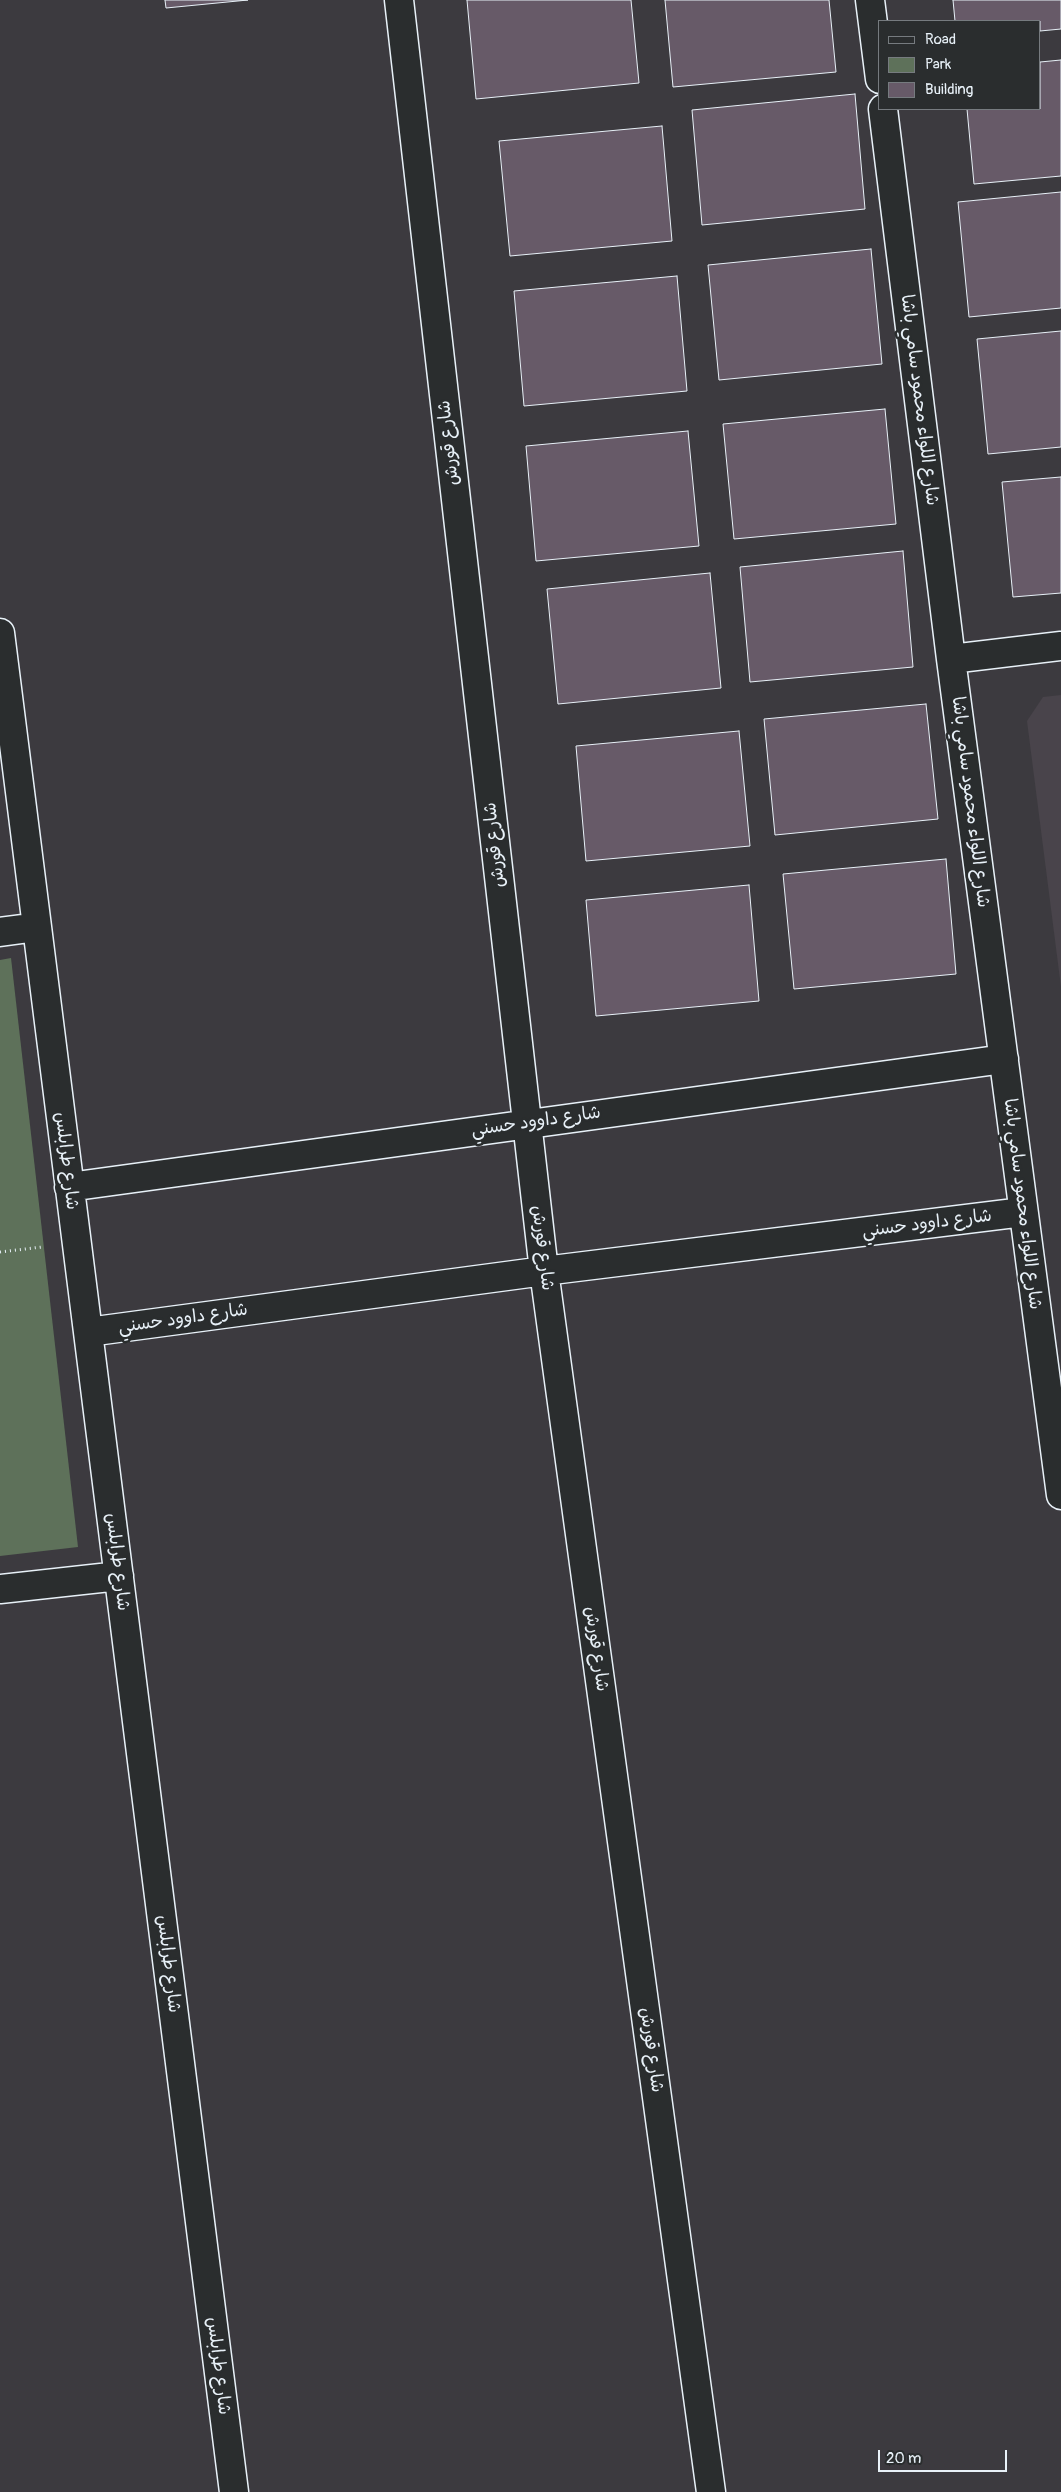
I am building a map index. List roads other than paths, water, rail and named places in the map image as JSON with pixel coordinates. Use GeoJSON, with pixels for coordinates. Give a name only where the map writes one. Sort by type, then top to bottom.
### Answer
{"type":"FeatureCollection","features":[{"type":"Feature","properties":{"kind":"street","name":"شارع قورش"},"geometry":{"type":"LineString","coordinates":[[399,0],[544,1271],[711,2492]]}},
{"type":"Feature","properties":{"kind":"street"},"geometry":{"type":"LineString","coordinates":[[870,0],[878,63]]}},
{"type":"Feature","properties":{"kind":"street","name":"شارع اللواء محمود سامي باشا"},"geometry":{"type":"LineString","coordinates":[[884,110],[951,659],[1061,1495]]}},
{"type":"Feature","properties":{"kind":"street","name":"شارع طرابلس"},"geometry":{"type":"LineString","coordinates":[[0,633],[234,2492]]}},
{"type":"Feature","properties":{"kind":"street"},"geometry":{"type":"LineString","coordinates":[[951,659],[1061,646]]}},
{"type":"Feature","properties":{"kind":"street"},"geometry":{"type":"LineString","coordinates":[[0,932],[37,927]]}},
{"type":"Feature","properties":{"kind":"street","name":"شارع داوود حسني"},"geometry":{"type":"LineString","coordinates":[[69,1187],[1004,1059]]}},
{"type":"Feature","properties":{"kind":"street","name":"شارع داوود حسني"},"geometry":{"type":"LineString","coordinates":[[88,1332],[544,1271],[1023,1212]]}},
{"type":"Feature","properties":{"kind":"street"},"geometry":{"type":"LineString","coordinates":[[0,1589],[119,1576]]}}]}
